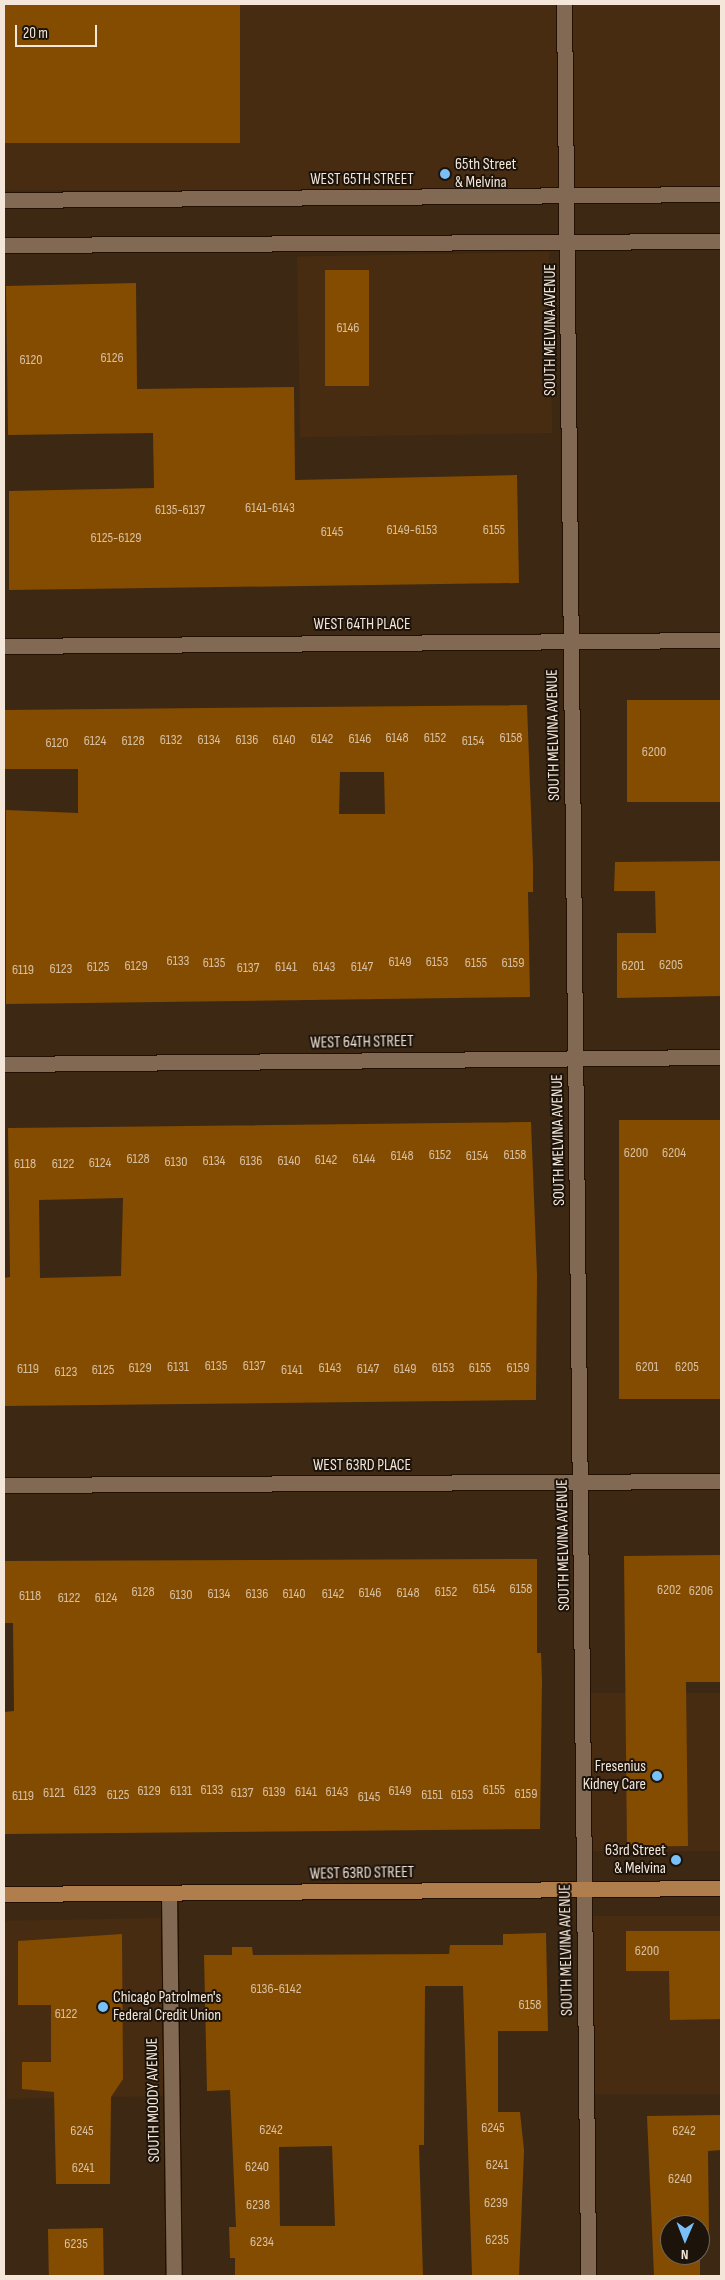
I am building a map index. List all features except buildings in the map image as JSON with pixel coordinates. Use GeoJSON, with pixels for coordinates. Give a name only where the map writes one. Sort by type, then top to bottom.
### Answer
{"type":"FeatureCollection","features":[{"type":"Feature","properties":{"kind":"main road","name":"WEST 63RD STREET"},"geometry":{"type":"LineString","coordinates":[[4,1894],[721,1888]]}},
{"type":"Feature","properties":{"kind":"street","name":"SOUTH MELVINA AVENUE"},"geometry":{"type":"LineString","coordinates":[[564,4],[568,242],[569,641],[576,1058],[588,2276]]}},
{"type":"Feature","properties":{"kind":"street","name":"WEST 65TH STREET"},"geometry":{"type":"LineString","coordinates":[[4,200],[721,194]]}},
{"type":"Feature","properties":{"kind":"street"},"geometry":{"type":"LineString","coordinates":[[4,245],[721,241]]}},
{"type":"Feature","properties":{"kind":"street","name":"WEST 64TH PLACE"},"geometry":{"type":"LineString","coordinates":[[4,646],[721,640]]}},
{"type":"Feature","properties":{"kind":"street","name":"WEST 64TH STREET"},"geometry":{"type":"LineString","coordinates":[[4,1064],[721,1057]]}},
{"type":"Feature","properties":{"kind":"street","name":"WEST 63RD PLACE"},"geometry":{"type":"LineString","coordinates":[[4,1485],[721,1481]]}},
{"type":"Feature","properties":{"kind":"street","name":"SOUTH MOODY AVENUE"},"geometry":{"type":"LineString","coordinates":[[169,1893],[174,2276]]}},
{"type":"Feature","properties":{"kind":"shaded area"},"geometry":{"type":"Polygon","coordinates":[[[4,4],[721,4],[721,190],[4,190],[4,4]]]}},
{"type":"Feature","properties":{"kind":"shaded area"},"geometry":{"type":"Polygon","coordinates":[[[549,252],[552,433],[300,437],[297,256],[549,252]]]}},
{"type":"Feature","properties":{"kind":"shaded area"},"geometry":{"type":"Polygon","coordinates":[[[589,1693],[721,1693],[721,1851],[589,1851],[589,1693]]]}},
{"type":"Feature","properties":{"kind":"shaded area"},"geometry":{"type":"Polygon","coordinates":[[[591,1916],[721,1916],[721,2094],[591,2094],[591,1916]]]}},
{"type":"Feature","properties":{"kind":"shaded area"},"geometry":{"type":"Polygon","coordinates":[[[163,1918],[166,2096],[7,2099],[4,1921],[163,1918]]]}},
{"type":"Feature","properties":{"kind":"place","name":"65th Street & Melvina"},"geometry":{"type":"Point","coordinates":[445,174]}},
{"type":"Feature","properties":{"kind":"place","name":"Fresenius Kidney Care"},"geometry":{"type":"Point","coordinates":[657,1776]}},
{"type":"Feature","properties":{"kind":"place","name":"63rd Street & Melvina"},"geometry":{"type":"Point","coordinates":[676,1860]}},
{"type":"Feature","properties":{"kind":"place","name":"Chicago Patrolmen's Federal Credit Union"},"geometry":{"type":"Point","coordinates":[103,2007]}}]}
